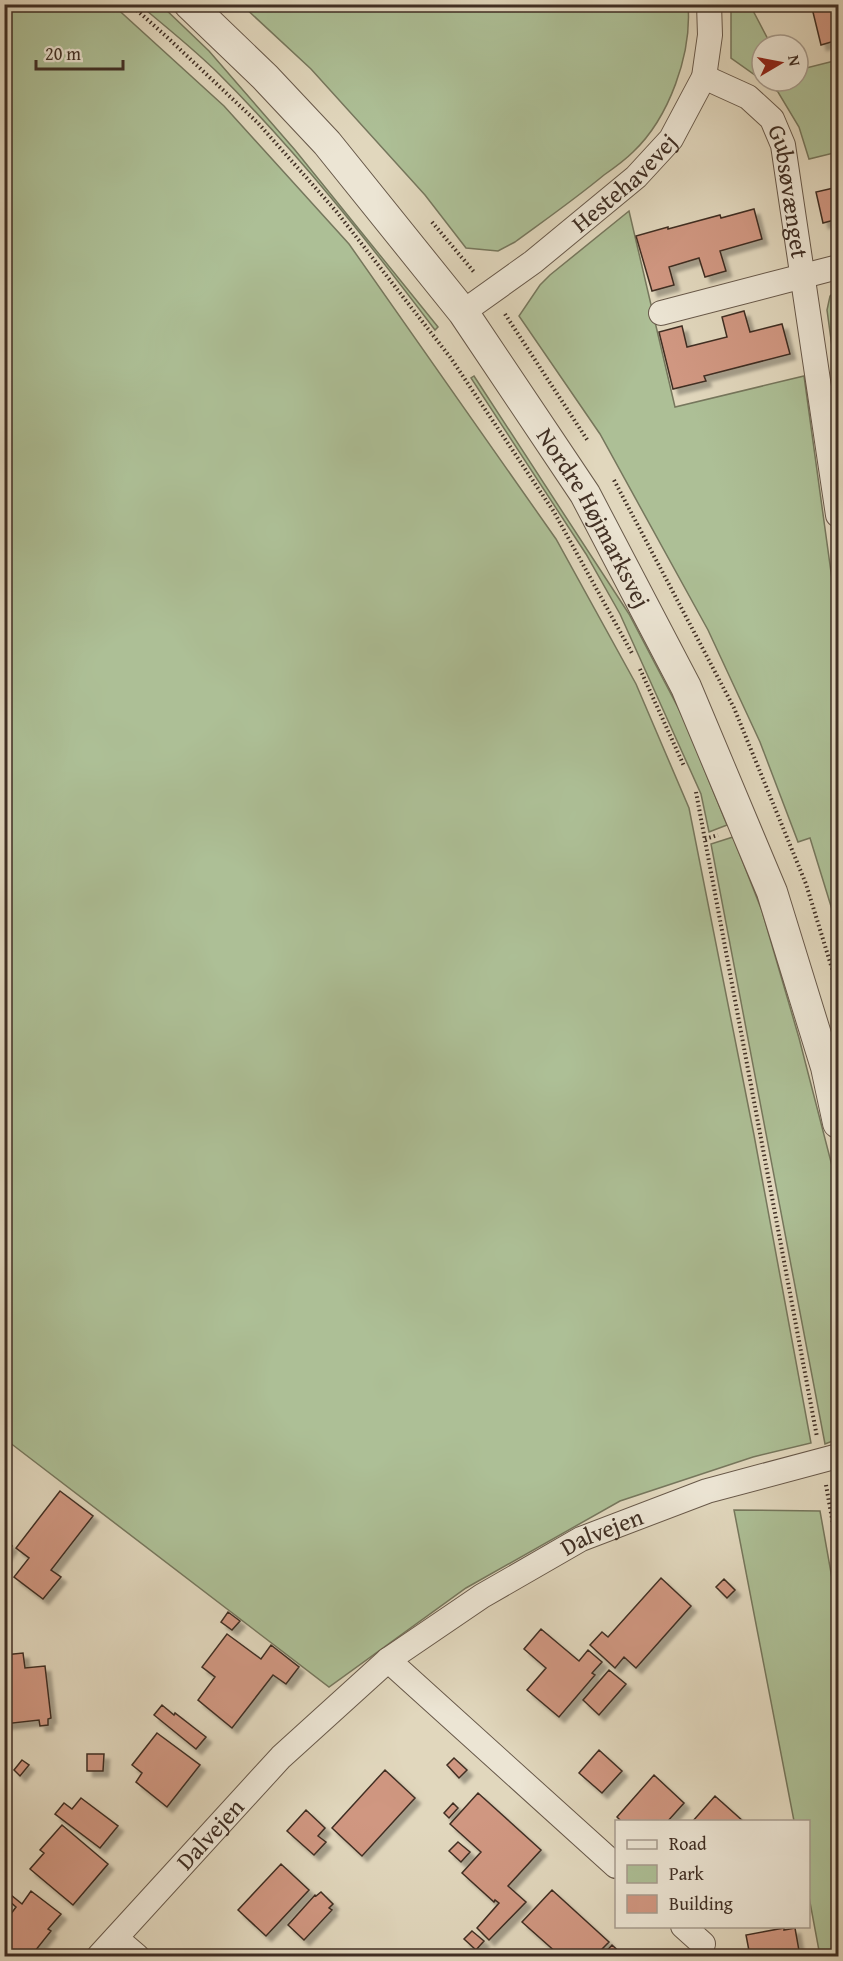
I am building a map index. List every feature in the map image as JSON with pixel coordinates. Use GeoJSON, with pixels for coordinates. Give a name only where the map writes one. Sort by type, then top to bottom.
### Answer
{"type":"FeatureCollection","features":[{"type":"Feature","properties":{"kind":"street","name":"Nordre Højmarksvej"},"geometry":{"type":"LineString","coordinates":[[189,4],[265,77],[327,143],[463,312],[585,494],[686,687],[772,892],[826,1067],[838,1123]]}},
{"type":"Feature","properties":{"kind":"street","name":"Hestehavevej"},"geometry":{"type":"LineString","coordinates":[[463,312],[533,262],[636,177],[671,139],[704,77],[710,35],[709,4]]}},
{"type":"Feature","properties":{"kind":"street","name":"Gubsøvænget"},"geometry":{"type":"LineString","coordinates":[[704,77],[748,97],[772,119],[783,146],[838,515]]}},
{"type":"Feature","properties":{"kind":"street","name":"Gubsøvænget"},"geometry":{"type":"LineString","coordinates":[[661,313],[838,267]]}},
{"type":"Feature","properties":{"kind":"street","name":"Dalvejen"},"geometry":{"type":"LineString","coordinates":[[99,1956],[280,1757],[388,1660],[482,1596],[581,1539],[707,1491],[830,1458]]}},
{"type":"Feature","properties":{"kind":"street"},"geometry":{"type":"LineString","coordinates":[[388,1660],[615,1865]]}},
{"type":"Feature","properties":{"kind":"street"},"geometry":{"type":"LineString","coordinates":[[685,1928],[703,1944]]}},
{"type":"Feature","properties":{"kind":"street"},"geometry":{"type":"LineString","coordinates":[[116,1938],[137,1956]]}},
{"type":"Feature","properties":{"kind":"path"},"geometry":{"type":"LineString","coordinates":[[129,4],[258,123],[336,211],[450,357],[554,512],[633,655]]}},
{"type":"Feature","properties":{"kind":"path"},"geometry":{"type":"LineString","coordinates":[[639,666],[686,771]]}},
{"type":"Feature","properties":{"kind":"path"},"geometry":{"type":"LineString","coordinates":[[691,782],[696,792],[830,1458],[838,1552]]}},
{"type":"Feature","properties":{"kind":"green space"},"geometry":{"type":"Polygon","coordinates":[[[4,5],[113,5],[224,106],[349,244],[556,539],[636,684],[689,808],[754,1135],[811,1443],[753,1457],[620,1501],[466,1588],[329,1687],[5,1439],[4,5]]]}},
{"type":"Feature","properties":{"kind":"green space"},"geometry":{"type":"Polygon","coordinates":[[[140,5],[161,5],[209,51],[295,150],[438,327],[435,330],[358,231],[277,135],[210,65],[140,5]]]}},
{"type":"Feature","properties":{"kind":"green space"},"geometry":{"type":"Polygon","coordinates":[[[242,5],[688,5],[686,44],[676,84],[657,122],[646,138],[626,158],[582,192],[515,242],[498,251],[466,248],[425,195],[311,69],[242,5]]]}},
{"type":"Feature","properties":{"kind":"green space"},"geometry":{"type":"Polygon","coordinates":[[[731,5],[750,5],[765,33],[750,33],[750,71],[731,58],[731,5]]]}},
{"type":"Feature","properties":{"kind":"green space"},"geometry":{"type":"Polygon","coordinates":[[[838,60],[838,152],[809,159],[799,127],[779,93],[810,93],[810,67],[838,60]]]}},
{"type":"Feature","properties":{"kind":"green space"},"geometry":{"type":"Polygon","coordinates":[[[629,211],[675,407],[804,376],[838,623],[838,929],[810,838],[798,842],[760,742],[708,630],[600,434],[519,316],[540,285],[550,275],[629,211]]]}},
{"type":"Feature","properties":{"kind":"green space"},"geometry":{"type":"Polygon","coordinates":[[[838,288],[838,391],[827,310],[830,296],[838,288]]]}},
{"type":"Feature","properties":{"kind":"green space"},"geometry":{"type":"Polygon","coordinates":[[[474,376],[629,614],[683,717],[727,825],[709,832],[701,794],[620,614],[586,554],[471,378],[474,376]]]}},
{"type":"Feature","properties":{"kind":"green space"},"geometry":{"type":"Polygon","coordinates":[[[733,837],[762,911],[799,1038],[838,1189],[838,1439],[825,1444],[711,844],[733,837]]]}},
{"type":"Feature","properties":{"kind":"green space"},"geometry":{"type":"Polygon","coordinates":[[[734,1510],[820,1511],[838,1612],[838,1956],[820,1956],[810,1902],[810,1820],[794,1820],[734,1510]]]}},
{"type":"Feature","properties":{"kind":"building"},"geometry":{"type":"Polygon","coordinates":[[[811,4],[838,4],[838,40],[821,45],[811,4]]]}},
{"type":"Feature","properties":{"kind":"building"},"geometry":{"type":"Polygon","coordinates":[[[838,187],[838,219],[823,223],[816,192],[838,187]]]}},
{"type":"Feature","properties":{"kind":"building"},"geometry":{"type":"Polygon","coordinates":[[[754,209],[762,239],[720,251],[726,271],[705,277],[699,258],[669,267],[674,285],[652,291],[636,236],[754,209]]]}},
{"type":"Feature","properties":{"kind":"building"},"geometry":{"type":"Polygon","coordinates":[[[744,311],[750,332],[782,324],[790,354],[704,376],[706,381],[673,389],[659,332],[682,326],[687,347],[727,337],[722,317],[744,311]]]}},
{"type":"Feature","properties":{"kind":"building"},"geometry":{"type":"Polygon","coordinates":[[[60,1491],[93,1516],[51,1570],[61,1577],[43,1599],[14,1577],[29,1558],[16,1548],[60,1491]]]}},
{"type":"Feature","properties":{"kind":"building"},"geometry":{"type":"Polygon","coordinates":[[[4,1540],[12,1546],[4,1557],[4,1540]]]}},
{"type":"Feature","properties":{"kind":"building"},"geometry":{"type":"Polygon","coordinates":[[[661,1578],[691,1606],[636,1668],[624,1657],[615,1668],[590,1645],[602,1632],[608,1637],[661,1578]]]}},
{"type":"Feature","properties":{"kind":"building"},"geometry":{"type":"Polygon","coordinates":[[[724,1579],[735,1590],[727,1598],[716,1587],[724,1579]]]}},
{"type":"Feature","properties":{"kind":"building"},"geometry":{"type":"Polygon","coordinates":[[[228,1612],[240,1621],[232,1630],[221,1622],[228,1612]]]}},
{"type":"Feature","properties":{"kind":"building"},"geometry":{"type":"Polygon","coordinates":[[[541,1629],[579,1661],[588,1650],[602,1662],[592,1673],[595,1675],[559,1717],[527,1690],[546,1668],[524,1649],[541,1629]]]}},
{"type":"Feature","properties":{"kind":"building"},"geometry":{"type":"Polygon","coordinates":[[[227,1634],[261,1659],[271,1645],[299,1667],[286,1684],[273,1675],[232,1728],[198,1700],[215,1677],[202,1667],[227,1634]]]}},
{"type":"Feature","properties":{"kind":"building"},"geometry":{"type":"Polygon","coordinates":[[[23,1653],[25,1668],[45,1666],[51,1718],[48,1719],[48,1725],[40,1726],[39,1720],[4,1724],[4,1710],[7,1710],[4,1691],[4,1655],[23,1653]]]}},
{"type":"Feature","properties":{"kind":"building"},"geometry":{"type":"Polygon","coordinates":[[[609,1670],[626,1684],[599,1715],[583,1700],[609,1670]]]}},
{"type":"Feature","properties":{"kind":"building"},"geometry":{"type":"Polygon","coordinates":[[[162,1705],[206,1737],[196,1749],[154,1715],[162,1705]]]}},
{"type":"Feature","properties":{"kind":"building"},"geometry":{"type":"Polygon","coordinates":[[[157,1733],[200,1765],[167,1807],[136,1782],[142,1773],[132,1765],[157,1733]]]}},
{"type":"Feature","properties":{"kind":"building"},"geometry":{"type":"Polygon","coordinates":[[[599,1750],[622,1771],[602,1793],[579,1773],[599,1750]]]}},
{"type":"Feature","properties":{"kind":"building"},"geometry":{"type":"Polygon","coordinates":[[[87,1754],[104,1754],[103,1771],[87,1771],[87,1754]]]}},
{"type":"Feature","properties":{"kind":"building"},"geometry":{"type":"Polygon","coordinates":[[[454,1758],[467,1770],[459,1778],[447,1765],[454,1758]]]}},
{"type":"Feature","properties":{"kind":"building"},"geometry":{"type":"Polygon","coordinates":[[[22,1760],[29,1765],[20,1776],[14,1770],[22,1760]]]}},
{"type":"Feature","properties":{"kind":"building"},"geometry":{"type":"Polygon","coordinates":[[[385,1770],[415,1798],[362,1856],[332,1828],[385,1770]]]}},
{"type":"Feature","properties":{"kind":"building"},"geometry":{"type":"Polygon","coordinates":[[[654,1775],[684,1803],[669,1820],[620,1820],[617,1817],[654,1775]]]}},
{"type":"Feature","properties":{"kind":"building"},"geometry":{"type":"Polygon","coordinates":[[[478,1793],[541,1850],[508,1886],[526,1902],[489,1940],[477,1928],[499,1903],[495,1900],[494,1902],[462,1873],[481,1852],[450,1824],[478,1793]]]}},
{"type":"Feature","properties":{"kind":"building"},"geometry":{"type":"Polygon","coordinates":[[[715,1796],[742,1820],[694,1820],[715,1796]]]}},
{"type":"Feature","properties":{"kind":"building"},"geometry":{"type":"Polygon","coordinates":[[[81,1798],[118,1826],[100,1848],[55,1814],[64,1803],[72,1809],[81,1798]]]}},
{"type":"Feature","properties":{"kind":"building"},"geometry":{"type":"Polygon","coordinates":[[[453,1803],[458,1808],[449,1818],[444,1813],[453,1803]]]}},
{"type":"Feature","properties":{"kind":"building"},"geometry":{"type":"Polygon","coordinates":[[[306,1810],[325,1828],[318,1836],[326,1842],[314,1855],[287,1831],[306,1810]]]}},
{"type":"Feature","properties":{"kind":"building"},"geometry":{"type":"Polygon","coordinates":[[[62,1825],[108,1864],[73,1905],[30,1869],[44,1853],[40,1850],[62,1825]]]}},
{"type":"Feature","properties":{"kind":"building"},"geometry":{"type":"Polygon","coordinates":[[[458,1842],[470,1852],[461,1862],[449,1851],[458,1842]]]}},
{"type":"Feature","properties":{"kind":"building"},"geometry":{"type":"Polygon","coordinates":[[[281,1864],[309,1890],[266,1936],[238,1910],[281,1864]]]}},
{"type":"Feature","properties":{"kind":"building"},"geometry":{"type":"Polygon","coordinates":[[[552,1890],[609,1942],[595,1956],[556,1956],[558,1954],[522,1922],[552,1890]]]}},
{"type":"Feature","properties":{"kind":"building"},"geometry":{"type":"Polygon","coordinates":[[[31,1891],[61,1914],[48,1929],[51,1931],[31,1956],[4,1956],[4,1923],[16,1907],[7,1899],[11,1895],[22,1904],[31,1891]]]}},
{"type":"Feature","properties":{"kind":"building"},"geometry":{"type":"Polygon","coordinates":[[[321,1892],[333,1904],[329,1908],[332,1910],[304,1940],[288,1925],[315,1895],[321,1892]]]}},
{"type":"Feature","properties":{"kind":"building"},"geometry":{"type":"Polygon","coordinates":[[[784,1928],[784,1930],[795,1928],[800,1956],[750,1956],[746,1935],[784,1928]]]}},
{"type":"Feature","properties":{"kind":"building"},"geometry":{"type":"Polygon","coordinates":[[[472,1931],[484,1941],[476,1950],[464,1939],[472,1931]]]}},
{"type":"Feature","properties":{"kind":"building"},"geometry":{"type":"Polygon","coordinates":[[[612,1945],[624,1956],[602,1956],[612,1945]]]}}]}
